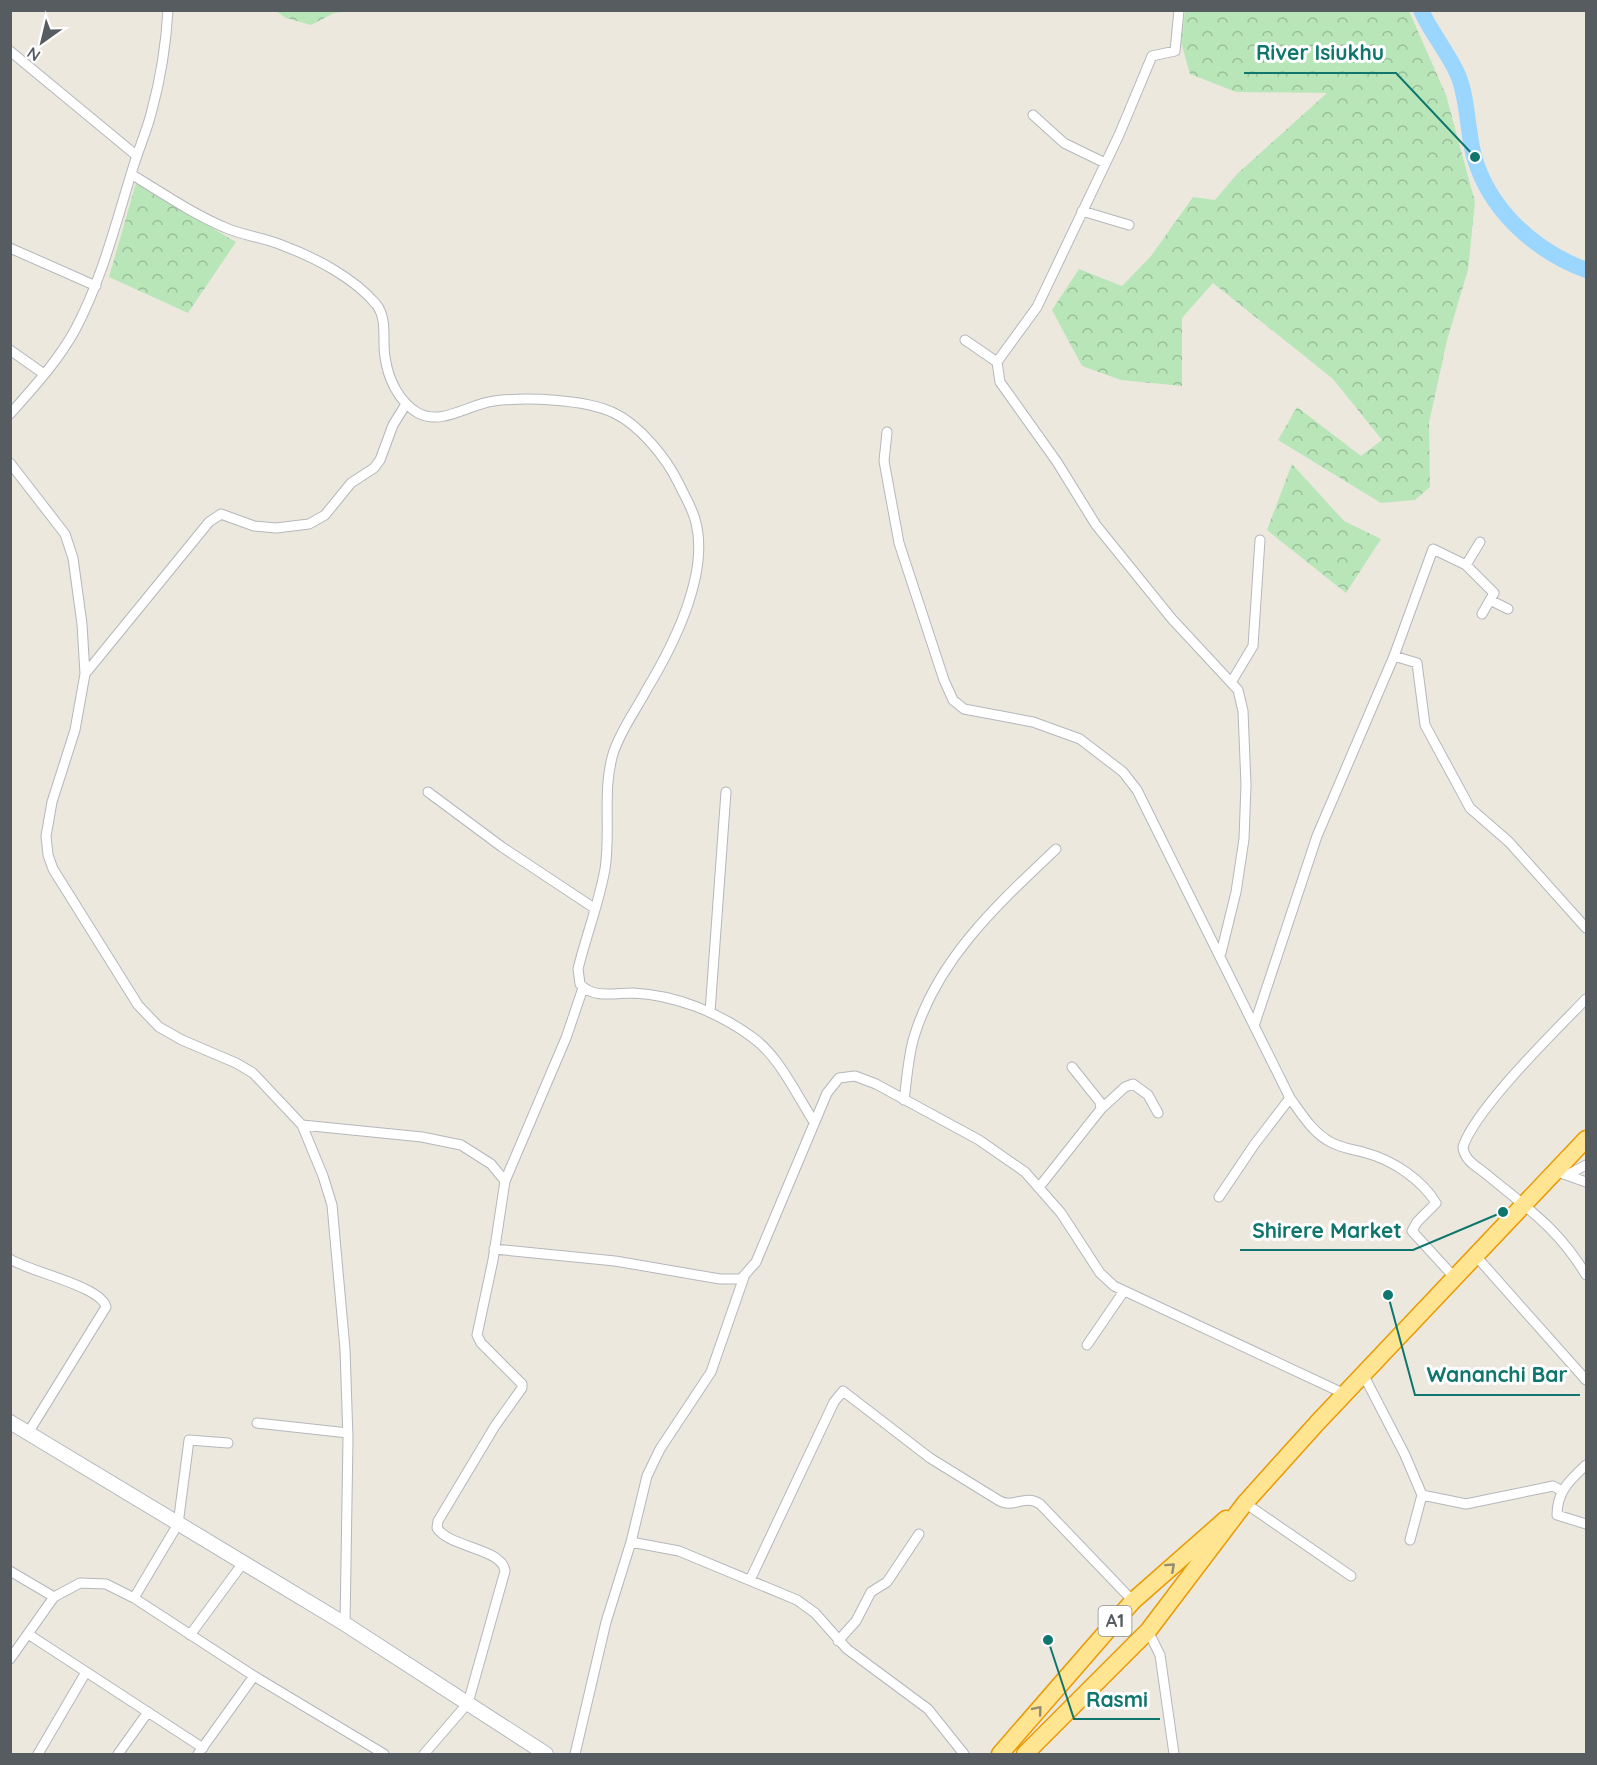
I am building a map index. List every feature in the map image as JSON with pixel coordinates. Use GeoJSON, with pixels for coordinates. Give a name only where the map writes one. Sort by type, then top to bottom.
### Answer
{"type":"FeatureCollection","features":[{"type":"Feature","properties":{"kind":"highway","name":"A1"},"geometry":{"type":"LineString","coordinates":[[1000,1755],[1134,1601],[1245,1503],[1523,1203],[1561,1173],[1587,1139]]}},
{"type":"Feature","properties":{"kind":"highway","name":"A1"},"geometry":{"type":"LineString","coordinates":[[1025,1755],[1148,1631],[1245,1503]]}},
{"type":"Feature","properties":{"kind":"highway"},"geometry":{"type":"LineString","coordinates":[[1105,1632],[1119,1639],[1128,1653]]}},
{"type":"Feature","properties":{"kind":"main road"},"geometry":{"type":"LineString","coordinates":[[10,1422],[345,1624],[546,1755]]}},
{"type":"Feature","properties":{"kind":"street"},"geometry":{"type":"LineString","coordinates":[[10,414],[44,374],[74,332],[96,286],[118,227],[136,156],[152,111],[166,48],[168,10]]}},
{"type":"Feature","properties":{"kind":"street"},"geometry":{"type":"LineString","coordinates":[[1179,10],[1175,51],[1152,56],[1105,163],[1037,307],[997,362],[1000,382],[1057,462],[1096,525],[1172,619],[1238,690],[1243,711],[1246,785],[1244,839],[1236,892],[1221,953]]}},
{"type":"Feature","properties":{"kind":"street"},"geometry":{"type":"LineString","coordinates":[[10,51],[136,156]]}},
{"type":"Feature","properties":{"kind":"street"},"geometry":{"type":"LineString","coordinates":[[1033,115],[1064,143],[1105,163]]}},
{"type":"Feature","properties":{"kind":"street"},"geometry":{"type":"LineString","coordinates":[[131,174],[192,212],[228,229],[282,244],[320,262],[365,293],[379,307],[384,329],[385,358],[395,387],[406,404],[428,417],[449,416],[493,401],[531,400],[576,404],[613,412],[635,428],[661,458],[673,473],[693,512],[699,547],[687,605],[675,637],[614,751],[609,778],[605,870],[578,969],[583,988],[566,1038],[505,1181],[477,1335],[481,1343],[522,1384],[522,1388],[495,1426],[437,1524],[444,1536],[497,1558],[505,1568],[468,1703],[424,1755]]}},
{"type":"Feature","properties":{"kind":"street"},"geometry":{"type":"LineString","coordinates":[[1082,211],[1129,225]]}},
{"type":"Feature","properties":{"kind":"street"},"geometry":{"type":"LineString","coordinates":[[10,248],[96,286]]}},
{"type":"Feature","properties":{"kind":"street"},"geometry":{"type":"LineString","coordinates":[[965,340],[997,362]]}},
{"type":"Feature","properties":{"kind":"street"},"geometry":{"type":"LineString","coordinates":[[10,350],[44,374]]}},
{"type":"Feature","properties":{"kind":"street"},"geometry":{"type":"LineString","coordinates":[[85,674],[209,522],[221,514],[254,526],[290,527],[309,524],[325,515],[351,483],[374,468],[380,460],[393,425],[406,404]]}},
{"type":"Feature","properties":{"kind":"street"},"geometry":{"type":"LineString","coordinates":[[887,432],[884,461],[899,543],[944,680],[953,700],[972,712],[1005,716],[1065,732],[1092,747],[1123,772],[1137,790],[1221,953],[1290,1098],[1311,1126],[1326,1140],[1342,1148],[1378,1156],[1430,1191],[1436,1203],[1414,1226],[1413,1234],[1454,1277]]}},
{"type":"Feature","properties":{"kind":"street"},"geometry":{"type":"LineString","coordinates":[[10,463],[65,534],[74,558],[85,674],[75,730],[49,817],[48,855],[53,869],[138,1005],[152,1020],[182,1040],[236,1063],[253,1073],[302,1125],[332,1205],[345,1349],[348,1433],[345,1624]]}},
{"type":"Feature","properties":{"kind":"street"},"geometry":{"type":"LineString","coordinates":[[1232,681],[1253,646],[1260,540]]}},
{"type":"Feature","properties":{"kind":"street"},"geometry":{"type":"LineString","coordinates":[[1466,566],[1480,542]]}},
{"type":"Feature","properties":{"kind":"street"},"geometry":{"type":"LineString","coordinates":[[1254,1026],[1317,836],[1394,656],[1433,549],[1466,566],[1494,593],[1482,614]]}},
{"type":"Feature","properties":{"kind":"street"},"geometry":{"type":"LineString","coordinates":[[1490,600],[1508,609]]}},
{"type":"Feature","properties":{"kind":"street"},"geometry":{"type":"LineString","coordinates":[[1394,656],[1418,663],[1425,725],[1470,808],[1509,842],[1587,928]]}},
{"type":"Feature","properties":{"kind":"street"},"geometry":{"type":"LineString","coordinates":[[428,792],[502,847],[594,908]]}},
{"type":"Feature","properties":{"kind":"street"},"geometry":{"type":"LineString","coordinates":[[710,1012],[726,792]]}},
{"type":"Feature","properties":{"kind":"street"},"geometry":{"type":"LineString","coordinates":[[903,1100],[915,1036],[928,998],[953,957],[974,929],[1056,849]]}},
{"type":"Feature","properties":{"kind":"street"},"geometry":{"type":"LineString","coordinates":[[583,988],[596,994],[654,996],[710,1012],[748,1034],[766,1050],[814,1122]]}},
{"type":"Feature","properties":{"kind":"street"},"geometry":{"type":"LineString","coordinates":[[1587,999],[1500,1093],[1472,1129],[1463,1147],[1468,1160],[1523,1203],[1569,1246],[1587,1275]]}},
{"type":"Feature","properties":{"kind":"street"},"geometry":{"type":"LineString","coordinates":[[1072,1067],[1100,1101],[1101,1109]]}},
{"type":"Feature","properties":{"kind":"street"},"geometry":{"type":"LineString","coordinates":[[575,1755],[606,1622],[647,1476],[660,1449],[711,1372],[744,1277],[756,1262],[827,1093],[839,1078],[855,1076],[1005,1156],[1040,1186],[1100,1273],[1124,1291],[1347,1395]]}},
{"type":"Feature","properties":{"kind":"street"},"geometry":{"type":"LineString","coordinates":[[1040,1186],[1101,1109],[1127,1085],[1133,1084],[1148,1095],[1158,1113]]}},
{"type":"Feature","properties":{"kind":"street"},"geometry":{"type":"LineString","coordinates":[[1219,1197],[1254,1144],[1290,1098]]}},
{"type":"Feature","properties":{"kind":"street"},"geometry":{"type":"LineString","coordinates":[[302,1125],[362,1133],[422,1137],[461,1145],[491,1164],[505,1181]]}},
{"type":"Feature","properties":{"kind":"street"},"geometry":{"type":"LineString","coordinates":[[1561,1173],[1587,1165]]}},
{"type":"Feature","properties":{"kind":"street"},"geometry":{"type":"LineString","coordinates":[[1561,1173],[1587,1182]]}},
{"type":"Feature","properties":{"kind":"street"},"geometry":{"type":"LineString","coordinates":[[494,1249],[615,1261],[736,1281],[744,1277]]}},
{"type":"Feature","properties":{"kind":"street"},"geometry":{"type":"LineString","coordinates":[[1475,1255],[1587,1380]]}},
{"type":"Feature","properties":{"kind":"street"},"geometry":{"type":"LineString","coordinates":[[10,1259],[33,1271],[83,1288],[102,1299],[106,1307],[28,1433]]}},
{"type":"Feature","properties":{"kind":"street"},"geometry":{"type":"LineString","coordinates":[[1087,1345],[1124,1291]]}},
{"type":"Feature","properties":{"kind":"street"},"geometry":{"type":"LineString","coordinates":[[1364,1376],[1405,1455],[1422,1495],[1410,1540]]}},
{"type":"Feature","properties":{"kind":"street"},"geometry":{"type":"LineString","coordinates":[[750,1580],[834,1402],[843,1391],[921,1451],[1006,1505],[1014,1504],[1024,1498],[1033,1499],[1040,1504],[1134,1601]]}},
{"type":"Feature","properties":{"kind":"street"},"geometry":{"type":"LineString","coordinates":[[258,1423],[348,1433]]}},
{"type":"Feature","properties":{"kind":"street"},"geometry":{"type":"LineString","coordinates":[[134,1598],[178,1524],[189,1440],[193,1438],[228,1443]]}},
{"type":"Feature","properties":{"kind":"street"},"geometry":{"type":"LineString","coordinates":[[1587,1465],[1562,1491],[1557,1504],[1557,1515],[1587,1524]]}},
{"type":"Feature","properties":{"kind":"street"},"geometry":{"type":"LineString","coordinates":[[1422,1495],[1466,1504],[1553,1486],[1562,1491]]}},
{"type":"Feature","properties":{"kind":"street"},"geometry":{"type":"LineString","coordinates":[[1245,1503],[1351,1576]]}},
{"type":"Feature","properties":{"kind":"street"},"geometry":{"type":"LineString","coordinates":[[838,1641],[856,1621],[871,1592],[887,1582],[919,1534]]}},
{"type":"Feature","properties":{"kind":"street"},"geometry":{"type":"LineString","coordinates":[[630,1542],[679,1551],[806,1605],[824,1622],[838,1641],[861,1661],[928,1709],[963,1755]]}},
{"type":"Feature","properties":{"kind":"street"},"geometry":{"type":"LineString","coordinates":[[190,1635],[243,1563]]}},
{"type":"Feature","properties":{"kind":"street"},"geometry":{"type":"LineString","coordinates":[[10,1571],[54,1597]]}},
{"type":"Feature","properties":{"kind":"street"},"geometry":{"type":"LineString","coordinates":[[10,1659],[54,1597],[74,1585],[92,1582],[106,1584],[134,1598],[254,1676],[384,1755]]}},
{"type":"Feature","properties":{"kind":"street"},"geometry":{"type":"LineString","coordinates":[[1148,1631],[1160,1655],[1174,1755]]}},
{"type":"Feature","properties":{"kind":"street"},"geometry":{"type":"LineString","coordinates":[[28,1634],[148,1712],[200,1751],[254,1676]]}},
{"type":"Feature","properties":{"kind":"street"},"geometry":{"type":"LineString","coordinates":[[38,1755],[86,1672]]}},
{"type":"Feature","properties":{"kind":"street"},"geometry":{"type":"LineString","coordinates":[[118,1755],[148,1712]]}},
{"type":"Feature","properties":{"kind":"green space"},"geometry":{"type":"Polygon","coordinates":[[[276,11],[354,11],[334,13],[311,25],[286,18],[276,11]]]}},
{"type":"Feature","properties":{"kind":"green space"},"geometry":{"type":"Polygon","coordinates":[[[1185,11],[1409,11],[1446,95],[1475,202],[1468,270],[1447,340],[1429,423],[1430,487],[1415,500],[1381,503],[1278,440],[1297,407],[1361,456],[1382,440],[1333,379],[1213,283],[1182,318],[1182,386],[1121,380],[1082,366],[1052,310],[1079,269],[1122,286],[1151,256],[1193,197],[1215,200],[1237,174],[1327,93],[1236,92],[1190,74],[1181,42],[1185,11]]]}},
{"type":"Feature","properties":{"kind":"green space"},"geometry":{"type":"Polygon","coordinates":[[[136,183],[236,242],[188,313],[109,277],[136,183]]]}},
{"type":"Feature","properties":{"kind":"green space"},"geometry":{"type":"Polygon","coordinates":[[[1292,464],[1344,521],[1381,539],[1346,593],[1267,530],[1292,464]]]}},
{"type":"Feature","properties":{"kind":"waterway"},"geometry":{"type":"LineString","coordinates":[[1421,10],[1458,75],[1464,94],[1474,156],[1491,194],[1516,226],[1532,240],[1549,252],[1586,270]]}},
{"type":"Feature","properties":{"kind":"place","name":"River Isiukhu"},"geometry":{"type":"Point","coordinates":[1475,157]}},
{"type":"Feature","properties":{"kind":"place","name":"Shirere Market"},"geometry":{"type":"Point","coordinates":[1503,1212]}},
{"type":"Feature","properties":{"kind":"place","name":"Wananchi Bar"},"geometry":{"type":"Point","coordinates":[1388,1295]}},
{"type":"Feature","properties":{"kind":"place","name":"Rasmi"},"geometry":{"type":"Point","coordinates":[1048,1640]}}]}
